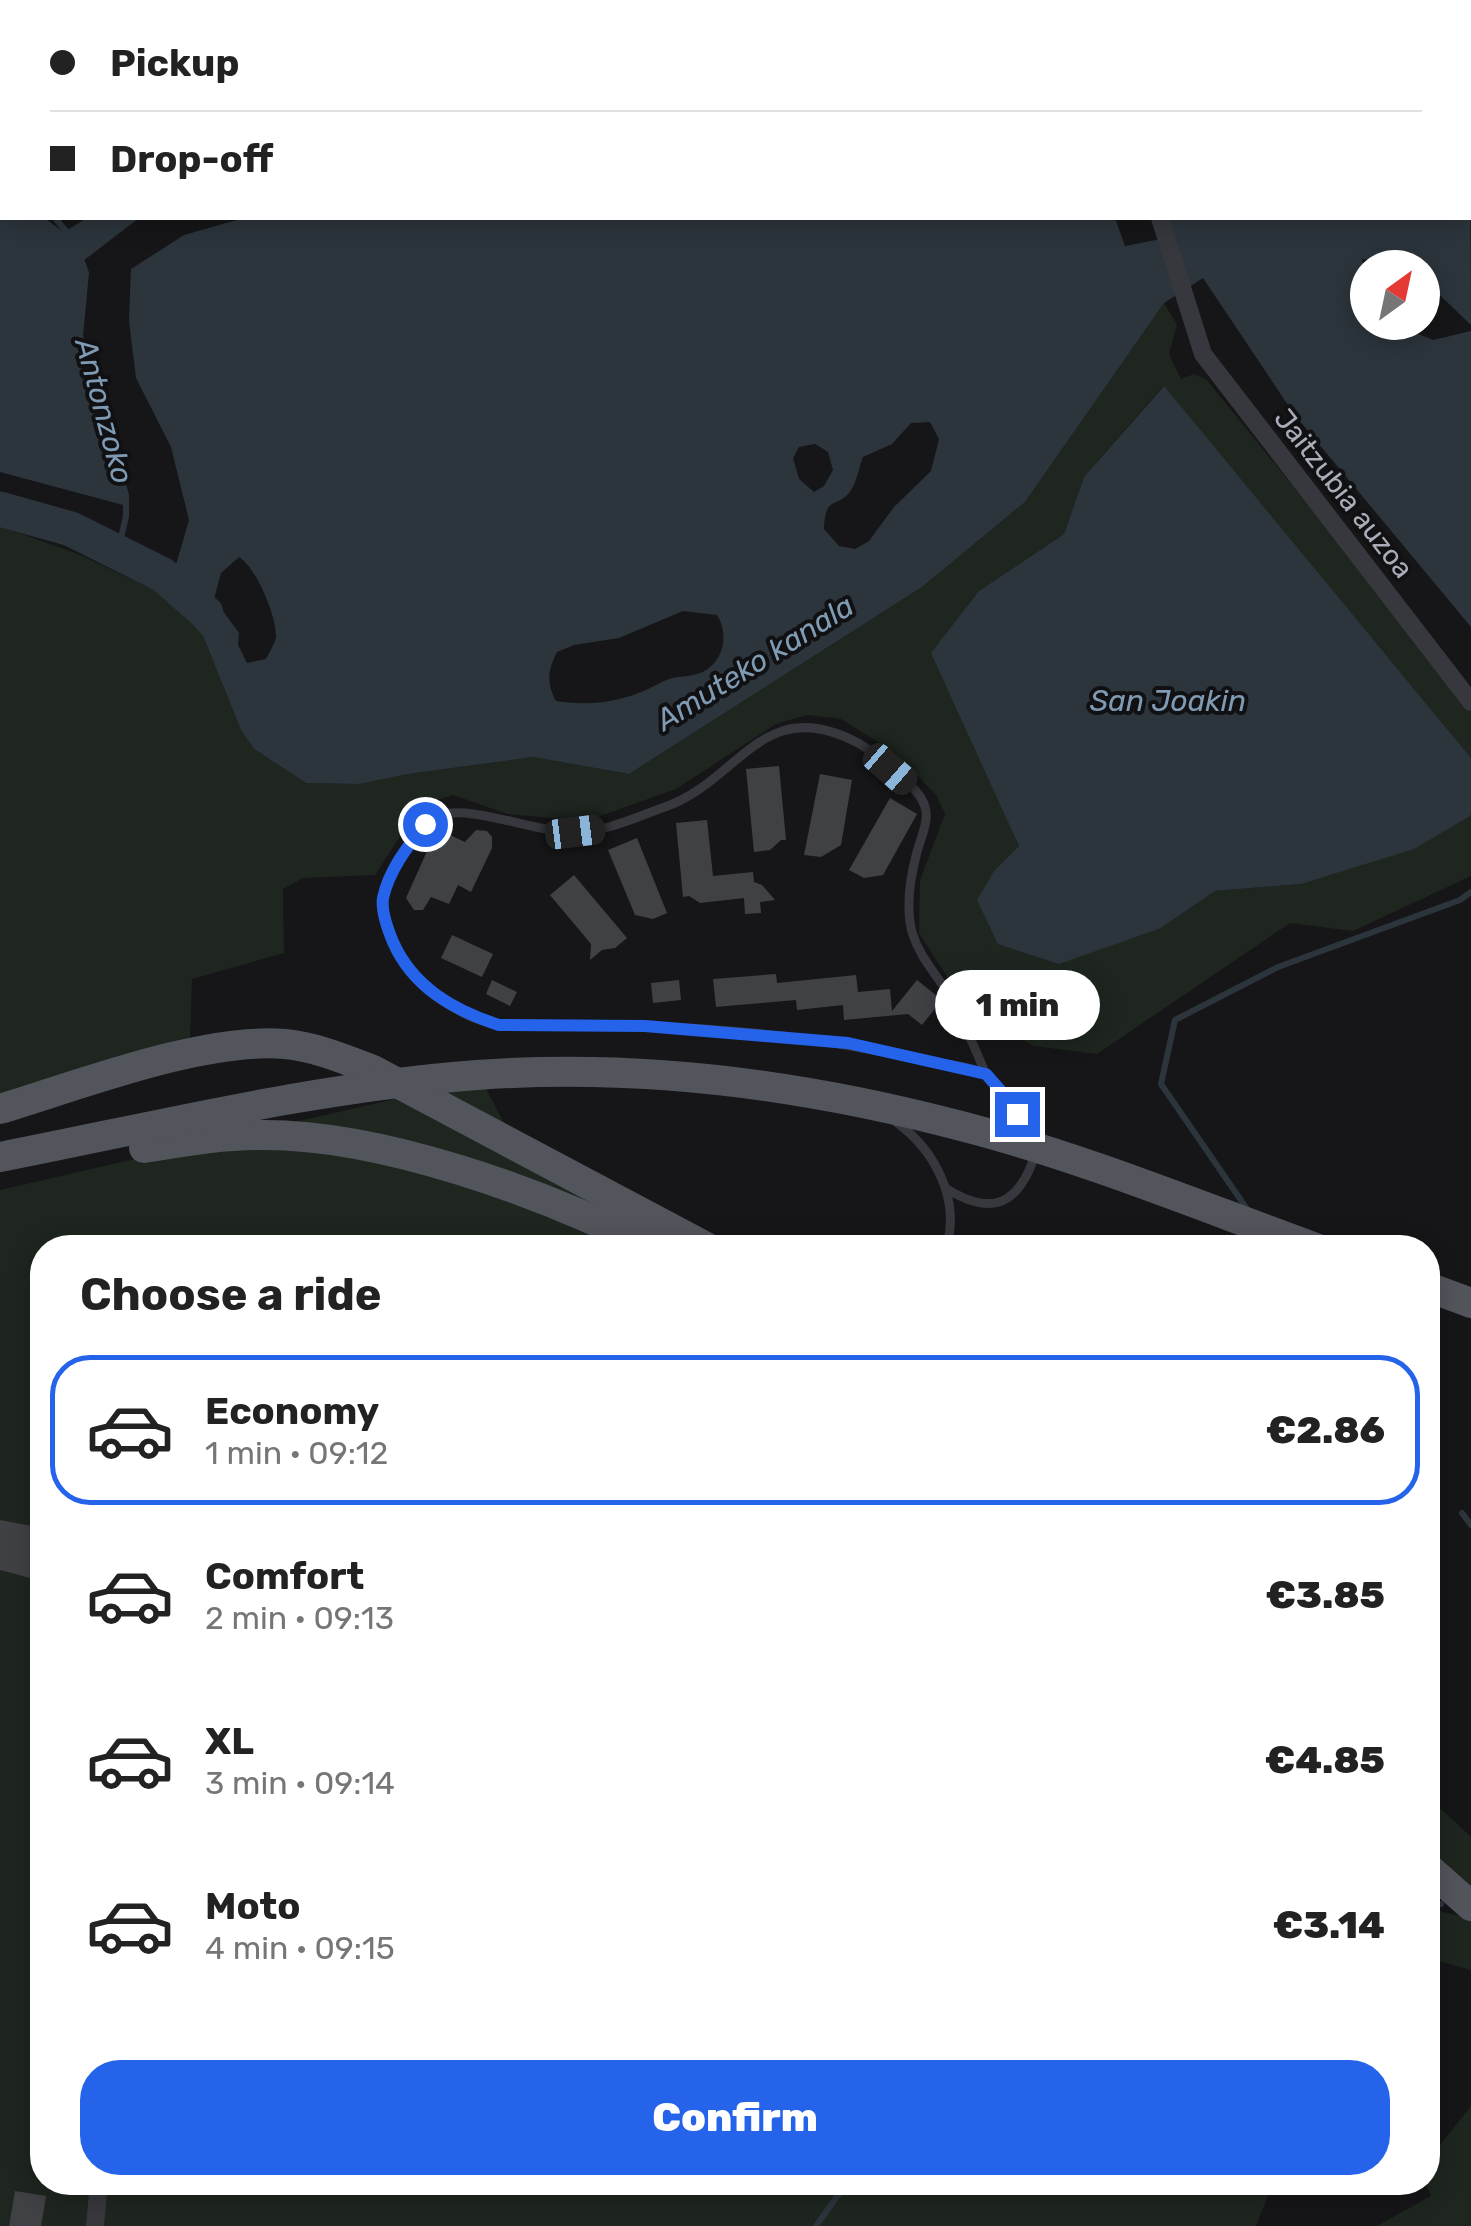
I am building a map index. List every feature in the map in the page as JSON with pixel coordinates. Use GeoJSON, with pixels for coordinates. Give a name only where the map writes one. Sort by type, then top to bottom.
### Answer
{"type":"FeatureCollection","features":[{"type":"Feature","properties":{"kind":"main road"},"geometry":{"type":"LineString","coordinates":[[0,1109],[139,1067],[240,1045],[284,1044],[326,1051],[374,1070],[684,1235]]}},
{"type":"Feature","properties":{"kind":"main road"},"geometry":{"type":"LineString","coordinates":[[0,1157],[315,1093],[479,1075],[626,1074],[772,1086],[869,1104],[1037,1148],[1280,1235]]}},
{"type":"Feature","properties":{"kind":"main road"},"geometry":{"type":"LineString","coordinates":[[70,1159],[165,1124]]}},
{"type":"Feature","properties":{"kind":"main road"},"geometry":{"type":"LineString","coordinates":[[0,1174],[202,1139],[259,1135],[326,1140],[448,1167],[555,1203],[624,1235]]}},
{"type":"Feature","properties":{"kind":"main road"},"geometry":{"type":"LineString","coordinates":[[1440,1291],[1471,1302]]}},
{"type":"Feature","properties":{"kind":"main road"},"geometry":{"type":"LineString","coordinates":[[1440,1879],[1471,1906]]}},
{"type":"Feature","properties":{"kind":"street","name":"Jaitzubia auzoa"},"geometry":{"type":"LineString","coordinates":[[1161,220],[1202,354],[1471,702]]}},
{"type":"Feature","properties":{"kind":"street"},"geometry":{"type":"LineString","coordinates":[[95,2226],[98,2195]]}},
{"type":"Feature","properties":{"kind":"lane"},"geometry":{"type":"LineString","coordinates":[[947,1188],[964,1199],[991,1205],[1007,1202],[1029,1174],[1037,1148],[1007,1098],[986,1074],[949,994],[920,956],[910,926],[909,896],[927,815],[924,802],[864,746],[825,729],[796,729],[754,744],[710,784],[680,802],[603,829],[575,832],[456,813],[439,816],[425,824],[402,854],[382,901],[388,932],[414,979],[476,1018],[499,1025],[645,1026],[848,1043],[986,1074]]}},
{"type":"Feature","properties":{"kind":"lane"},"geometry":{"type":"LineString","coordinates":[[869,1104],[906,1129],[940,1172],[947,1188],[949,1235]]}},
{"type":"Feature","properties":{"kind":"shaded area"},"geometry":{"type":"Polygon","coordinates":[[[1164,303],[1177,325],[1169,354],[1181,379],[1194,374],[1206,379],[1413,634],[1471,713],[1471,758],[1163,386],[1084,477],[1064,534],[979,591],[994,789],[1019,846],[994,871],[1161,928],[1215,891],[1301,884],[1469,816],[1471,809],[1471,876],[1353,931],[1290,923],[1097,1054],[1033,1046],[960,997],[919,933],[920,880],[945,814],[936,795],[894,752],[841,719],[807,715],[776,724],[676,789],[586,821],[508,814],[453,795],[430,802],[412,818],[375,875],[303,878],[283,889],[284,953],[192,979],[190,1041],[0,1097],[0,526],[78,554],[167,596],[203,636],[241,730],[254,749],[306,783],[359,784],[533,757],[629,774],[922,587],[1025,502],[1164,303]]]}},
{"type":"Feature","properties":{"kind":"shaded area"},"geometry":{"type":"Polygon","coordinates":[[[481,1079],[505,1125],[706,1235],[30,1235],[30,2195],[1268,2195],[1256,2226],[0,2226],[0,1190],[481,1079]]]}},
{"type":"Feature","properties":{"kind":"shaded area"},"geometry":{"type":"Polygon","coordinates":[[[1440,1808],[1471,1837],[1471,1906],[1440,1879],[1440,1808]]]}},
{"type":"Feature","properties":{"kind":"shaded area"},"geometry":{"type":"Polygon","coordinates":[[[1440,1911],[1471,1919],[1471,1970],[1440,1961],[1440,1911]]]}},
{"type":"Feature","properties":{"kind":"shaded area"},"geometry":{"type":"Polygon","coordinates":[[[1471,2106],[1471,2226],[1377,2226],[1431,2195],[1440,2195],[1440,2145],[1471,2106]]]}},
{"type":"Feature","properties":{"kind":"water"},"geometry":{"type":"Polygon","coordinates":[[[0,220],[47,220],[64,232],[84,220],[136,220],[83,261],[86,273],[80,336],[127,506],[0,472],[0,220]]]}},
{"type":"Feature","properties":{"kind":"water"},"geometry":{"type":"Polygon","coordinates":[[[237,220],[1116,220],[1125,246],[1161,239],[1164,220],[1470,220],[1471,325],[1440,295],[1440,250],[1350,250],[1350,340],[1440,340],[1471,331],[1471,627],[1294,414],[1203,278],[1164,303],[1025,502],[922,587],[629,774],[533,757],[359,784],[306,783],[254,749],[241,730],[203,636],[167,596],[189,520],[171,447],[136,378],[129,321],[131,269],[184,235],[237,220]],[[930,422],[911,423],[892,444],[863,457],[851,490],[830,506],[825,518],[824,529],[839,546],[855,549],[869,541],[894,507],[931,471],[939,439],[930,422]],[[815,444],[799,447],[793,458],[799,479],[814,492],[824,486],[833,470],[828,452],[815,444]],[[239,557],[221,573],[214,599],[239,633],[238,645],[247,663],[266,659],[275,639],[275,628],[269,606],[246,562],[239,557]],[[683,611],[619,638],[574,645],[557,652],[549,676],[556,701],[614,700],[708,669],[722,648],[723,631],[717,615],[683,611]]]}},
{"type":"Feature","properties":{"kind":"water","name":"San Joakin"},"geometry":{"type":"Polygon","coordinates":[[[1164,386],[1471,758],[1470,816],[1414,849],[1301,884],[1215,891],[1161,928],[1059,964],[998,944],[977,900],[994,871],[1019,846],[931,653],[979,591],[1064,534],[1084,477],[1164,386]]]}},
{"type":"Feature","properties":{"kind":"building"},"geometry":{"type":"Polygon","coordinates":[[[779,766],[786,840],[770,850],[754,852],[746,769],[779,766]]]}},
{"type":"Feature","properties":{"kind":"building"},"geometry":{"type":"Polygon","coordinates":[[[820,774],[852,780],[841,845],[821,857],[804,855],[820,774]]]}},
{"type":"Feature","properties":{"kind":"building"},"geometry":{"type":"Polygon","coordinates":[[[890,798],[917,814],[883,875],[864,878],[849,870],[890,798]]]}},
{"type":"Feature","properties":{"kind":"building"},"geometry":{"type":"Polygon","coordinates":[[[707,820],[713,876],[753,872],[754,882],[775,900],[760,902],[761,913],[745,914],[744,898],[700,903],[683,897],[676,823],[707,820]]]}},
{"type":"Feature","properties":{"kind":"building"},"geometry":{"type":"Polygon","coordinates":[[[437,829],[465,842],[476,830],[487,831],[492,837],[492,848],[471,892],[458,885],[449,904],[431,897],[423,910],[414,910],[406,898],[437,829]]]}},
{"type":"Feature","properties":{"kind":"building"},"geometry":{"type":"Polygon","coordinates":[[[637,838],[667,913],[653,919],[635,915],[608,850],[637,838]]]}},
{"type":"Feature","properties":{"kind":"building"},"geometry":{"type":"Polygon","coordinates":[[[574,875],[627,938],[590,960],[591,944],[550,895],[574,875]]]}},
{"type":"Feature","properties":{"kind":"building"},"geometry":{"type":"Polygon","coordinates":[[[452,935],[493,954],[482,977],[441,958],[452,935]]]}},
{"type":"Feature","properties":{"kind":"building"},"geometry":{"type":"Polygon","coordinates":[[[776,974],[777,983],[856,975],[858,992],[890,989],[892,1011],[917,980],[942,1000],[922,1025],[908,1014],[844,1020],[843,1005],[797,1010],[796,1000],[716,1007],[713,979],[776,974]]]}},
{"type":"Feature","properties":{"kind":"building"},"geometry":{"type":"Polygon","coordinates":[[[492,980],[517,992],[510,1006],[486,994],[492,980]]]}},
{"type":"Feature","properties":{"kind":"building"},"geometry":{"type":"Polygon","coordinates":[[[679,980],[681,1000],[653,1003],[651,983],[679,980]]]}},
{"type":"Feature","properties":{"kind":"building"},"geometry":{"type":"Polygon","coordinates":[[[0,1520],[30,1526],[30,1578],[0,1570],[0,1520]]]}},
{"type":"Feature","properties":{"kind":"building"},"geometry":{"type":"Polygon","coordinates":[[[15,2191],[46,2196],[41,2226],[9,2226],[15,2191]]]}},
{"type":"Feature","properties":{"kind":"waterway","name":"Antonzoko"},"geometry":{"type":"LineString","coordinates":[[57,220],[70,236]]}},
{"type":"Feature","properties":{"kind":"waterway","name":"Antonzoko"},"geometry":{"type":"LineString","coordinates":[[80,256],[86,273],[80,336],[126,495],[118,552]]}},
{"type":"Feature","properties":{"kind":"waterway","name":"Amuteko kanala"},"geometry":{"type":"LineString","coordinates":[[0,509],[71,529],[163,575],[206,613]]}},
{"type":"Feature","properties":{"kind":"waterway"},"geometry":{"type":"LineString","coordinates":[[1247,1209],[1161,1084],[1175,1020],[1278,967],[1460,900],[1471,892]]}},
{"type":"Feature","properties":{"kind":"waterway"},"geometry":{"type":"LineString","coordinates":[[1462,1513],[1471,1525]]}},
{"type":"Feature","properties":{"kind":"waterway"},"geometry":{"type":"LineString","coordinates":[[816,2226],[838,2195]]}},
{"type":"Feature","properties":{"kind":"route"},"geometry":{"type":"LineString","coordinates":[[425,824],[402,854],[382,901],[388,932],[414,979],[476,1018],[499,1025],[645,1026],[848,1043],[986,1074],[1017,1114]]}}]}
